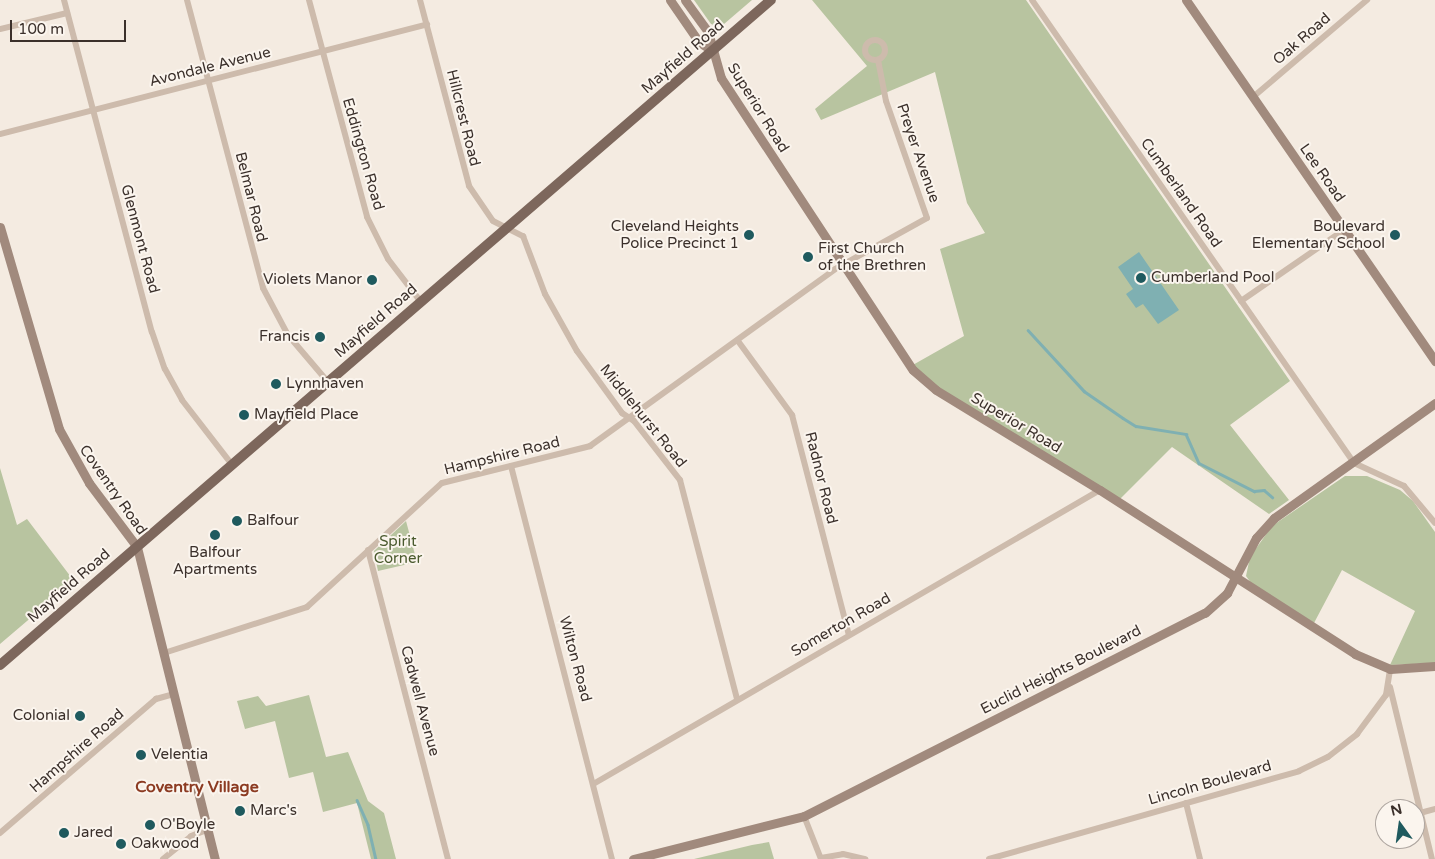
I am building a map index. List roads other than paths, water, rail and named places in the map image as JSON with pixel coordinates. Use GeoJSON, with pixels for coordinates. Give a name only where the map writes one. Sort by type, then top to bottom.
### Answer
{"type":"FeatureCollection","features":[{"type":"Feature","properties":{"kind":"main road","name":"Mayfield Road"},"geometry":{"type":"LineString","coordinates":[[0,665],[234,466],[328,382],[771,0]]}},
{"type":"Feature","properties":{"kind":"street","name":"Glenmont Road"},"geometry":{"type":"LineString","coordinates":[[64,0],[152,332],[165,369],[182,400],[234,466]]}},
{"type":"Feature","properties":{"kind":"street","name":"Belmar Road"},"geometry":{"type":"LineString","coordinates":[[187,0],[263,288],[288,335],[328,382]]}},
{"type":"Feature","properties":{"kind":"street","name":"Eddington Road"},"geometry":{"type":"LineString","coordinates":[[308,0],[367,217],[388,259],[421,302]]}},
{"type":"Feature","properties":{"kind":"street","name":"Hillcrest Road"},"geometry":{"type":"LineString","coordinates":[[420,0],[466,178],[482,207],[506,230]]}},
{"type":"Feature","properties":{"kind":"street","name":"Superior Road"},"geometry":{"type":"LineString","coordinates":[[670,0],[699,42],[712,51]]}},
{"type":"Feature","properties":{"kind":"street","name":"Superior Road"},"geometry":{"type":"LineString","coordinates":[[686,0],[708,32],[721,78],[842,265],[913,370],[936,390],[1100,490],[1355,654],[1390,669],[1435,666]]}},
{"type":"Feature","properties":{"kind":"street","name":"Cumberland Road"},"geometry":{"type":"LineString","coordinates":[[1032,0],[1354,463]]}},
{"type":"Feature","properties":{"kind":"street","name":"Lee Road"},"geometry":{"type":"LineString","coordinates":[[1186,0],[1435,361]]}},
{"type":"Feature","properties":{"kind":"street","name":"Oak Road"},"geometry":{"type":"LineString","coordinates":[[1253,97],[1367,0]]}},
{"type":"Feature","properties":{"kind":"street"},"geometry":{"type":"LineString","coordinates":[[0,29],[67,13]]}},
{"type":"Feature","properties":{"kind":"street","name":"Avondale Avenue"},"geometry":{"type":"LineString","coordinates":[[0,134],[427,24]]}},
{"type":"Feature","properties":{"kind":"street","name":"Preyer Avenue"},"geometry":{"type":"LineString","coordinates":[[842,265],[927,218],[884,92],[878,60]]}},
{"type":"Feature","properties":{"kind":"street","name":"Coventry Road"},"geometry":{"type":"LineString","coordinates":[[0,226],[59,429],[89,483],[137,547],[215,859]]}},
{"type":"Feature","properties":{"kind":"street","name":"Middlehurst Road"},"geometry":{"type":"LineString","coordinates":[[506,230],[523,236],[559,323],[591,372],[622,413],[630,418],[680,480],[737,699]]}},
{"type":"Feature","properties":{"kind":"street"},"geometry":{"type":"LineString","coordinates":[[1241,301],[1344,230]]}},
{"type":"Feature","properties":{"kind":"street","name":"Hampshire Road"},"geometry":{"type":"LineString","coordinates":[[164,653],[298,612],[442,483],[590,446],[842,265]]}},
{"type":"Feature","properties":{"kind":"street","name":"Radnor Road"},"geometry":{"type":"LineString","coordinates":[[738,340],[792,415],[849,635]]}},
{"type":"Feature","properties":{"kind":"street","name":"Euclid Heights Boulevard"},"geometry":{"type":"LineString","coordinates":[[633,859],[804,816],[1205,613],[1218,603],[1236,578],[1256,538],[1274,518],[1354,463],[1435,403]]}},
{"type":"Feature","properties":{"kind":"street"},"geometry":{"type":"LineString","coordinates":[[1354,463],[1404,486],[1435,523]]}},
{"type":"Feature","properties":{"kind":"street","name":"Wilton Road"},"geometry":{"type":"LineString","coordinates":[[511,466],[595,783],[612,859]]}},
{"type":"Feature","properties":{"kind":"street","name":"Somerton Road"},"geometry":{"type":"LineString","coordinates":[[595,783],[1100,490]]}},
{"type":"Feature","properties":{"kind":"street","name":"Cadwell Avenue"},"geometry":{"type":"LineString","coordinates":[[368,550],[448,859]]}},
{"type":"Feature","properties":{"kind":"street","name":"Lincoln Boulevard"},"geometry":{"type":"LineString","coordinates":[[989,859],[1299,771],[1328,757],[1357,734],[1382,703],[1390,686],[1390,669]]}},
{"type":"Feature","properties":{"kind":"street"},"geometry":{"type":"LineString","coordinates":[[1390,686],[1417,799]]}},
{"type":"Feature","properties":{"kind":"street","name":"Hampshire Road"},"geometry":{"type":"LineString","coordinates":[[0,833],[156,699],[174,694]]}},
{"type":"Feature","properties":{"kind":"street"},"geometry":{"type":"LineString","coordinates":[[1186,803],[1200,859]]}},
{"type":"Feature","properties":{"kind":"street"},"geometry":{"type":"LineString","coordinates":[[804,816],[821,859],[843,854],[865,859]]}},
{"type":"Feature","properties":{"kind":"street"},"geometry":{"type":"LineString","coordinates":[[164,859],[191,836],[207,830]]}},
{"type":"Feature","properties":{"kind":"street"},"geometry":{"type":"LineString","coordinates":[[1425,832],[1432,859]]}},
{"type":"Feature","properties":{"kind":"water","name":"Cumberland Pool"},"geometry":{"type":"Polygon","coordinates":[[[1139,252],[1179,310],[1158,324],[1143,304],[1136,308],[1126,294],[1133,289],[1118,267],[1139,252]]]}},
{"type":"Feature","properties":{"kind":"waterway"},"geometry":{"type":"LineString","coordinates":[[1028,330],[1084,391],[1123,418],[1136,426],[1186,434],[1199,463],[1254,491],[1264,490],[1272,497]]}},
{"type":"Feature","properties":{"kind":"waterway"},"geometry":{"type":"LineString","coordinates":[[357,800],[368,825],[376,859]]}},
{"type":"Feature","properties":{"kind":"place","name":"Cleveland Heights Police Precinct 1"},"geometry":{"type":"Point","coordinates":[749,235]}},
{"type":"Feature","properties":{"kind":"place","name":"Boulevard Elementary School"},"geometry":{"type":"Point","coordinates":[1395,235]}},
{"type":"Feature","properties":{"kind":"place","name":"First Church of the Brethren"},"geometry":{"type":"Point","coordinates":[808,257]}},
{"type":"Feature","properties":{"kind":"place","name":"Cumberland Pool"},"geometry":{"type":"Point","coordinates":[1141,278]}},
{"type":"Feature","properties":{"kind":"place","name":"Violets Manor"},"geometry":{"type":"Point","coordinates":[372,280]}},
{"type":"Feature","properties":{"kind":"place","name":"Francis"},"geometry":{"type":"Point","coordinates":[320,337]}},
{"type":"Feature","properties":{"kind":"place","name":"Lynnhaven"},"geometry":{"type":"Point","coordinates":[276,384]}},
{"type":"Feature","properties":{"kind":"place","name":"Mayfield Place"},"geometry":{"type":"Point","coordinates":[244,415]}},
{"type":"Feature","properties":{"kind":"place","name":"Balfour"},"geometry":{"type":"Point","coordinates":[237,521]}},
{"type":"Feature","properties":{"kind":"place","name":"Balfour Apartments"},"geometry":{"type":"Point","coordinates":[215,535]}},
{"type":"Feature","properties":{"kind":"place","name":"Colonial"},"geometry":{"type":"Point","coordinates":[80,716]}},
{"type":"Feature","properties":{"kind":"place","name":"Velentia"},"geometry":{"type":"Point","coordinates":[141,755]}},
{"type":"Feature","properties":{"kind":"place","name":"Marc's"},"geometry":{"type":"Point","coordinates":[240,811]}},
{"type":"Feature","properties":{"kind":"place","name":"O'Boyle"},"geometry":{"type":"Point","coordinates":[150,825]}},
{"type":"Feature","properties":{"kind":"place","name":"Jared"},"geometry":{"type":"Point","coordinates":[64,833]}},
{"type":"Feature","properties":{"kind":"place","name":"Oakwood"},"geometry":{"type":"Point","coordinates":[121,844]}},
{"type":"Feature","properties":{"kind":"district","name":"Coventry Village"},"geometry":{"type":"Point","coordinates":[197,787]}},
{"type":"Feature","properties":{"kind":"park label","name":"Spirit Corner"},"geometry":{"type":"Point","coordinates":[398,550]}}]}
